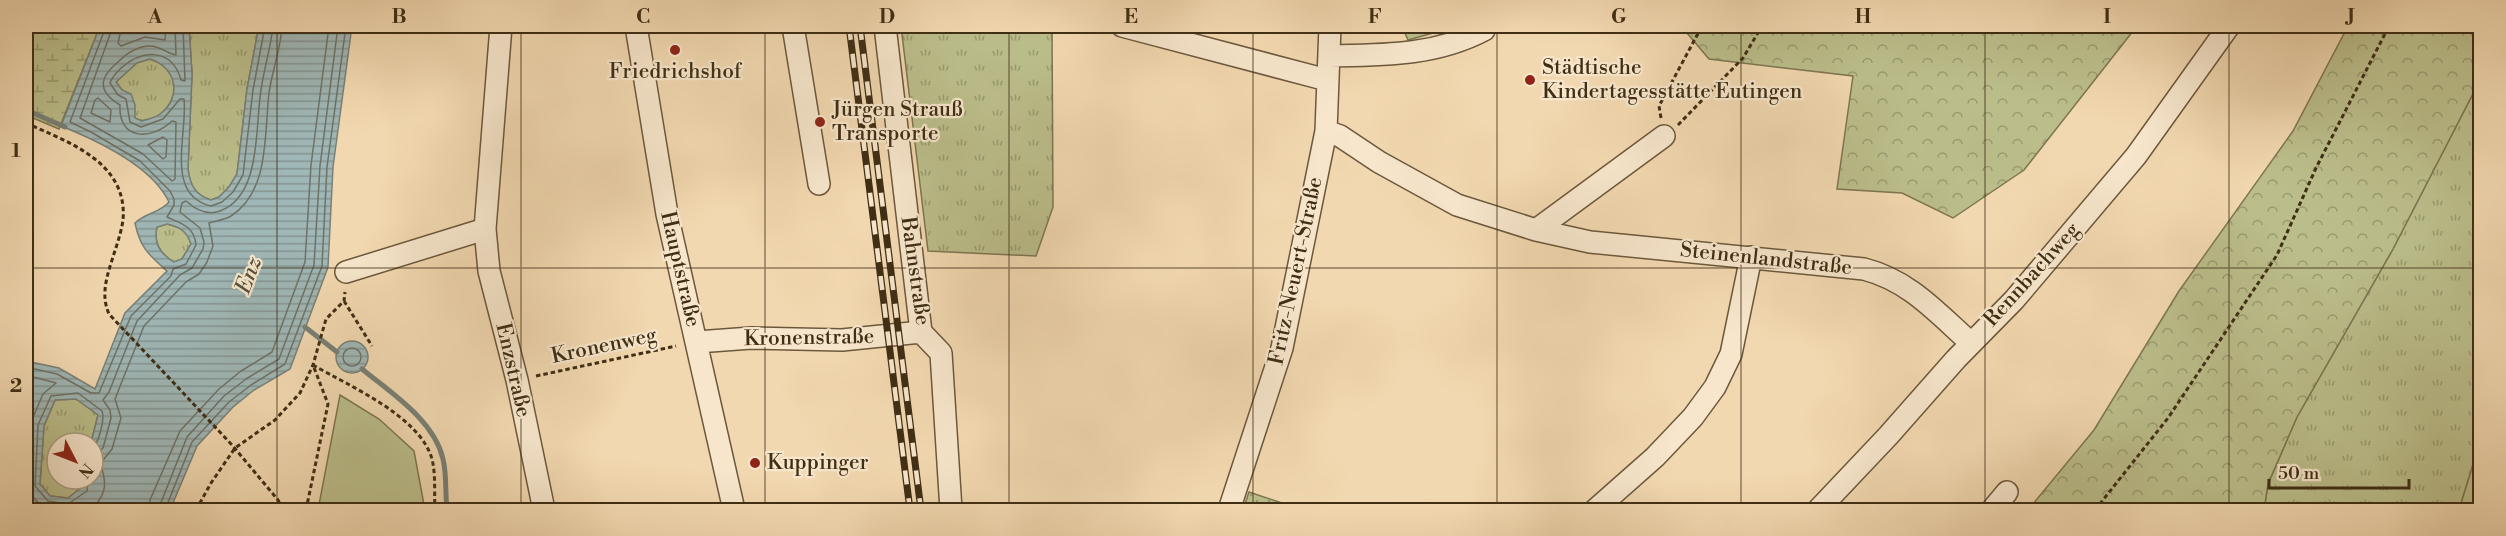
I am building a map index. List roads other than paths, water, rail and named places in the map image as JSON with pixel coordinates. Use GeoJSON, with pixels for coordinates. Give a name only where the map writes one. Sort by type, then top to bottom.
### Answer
{"type":"FeatureCollection","features":[{"type":"Feature","properties":{"kind":"street","name":"Enzstraße"},"geometry":{"type":"LineString","coordinates":[[501,26],[485,229],[489,271],[517,380],[544,510]]}},
{"type":"Feature","properties":{"kind":"street","name":"Hauptstraße"},"geometry":{"type":"LineString","coordinates":[[636,26],[665,203],[734,510]]}},
{"type":"Feature","properties":{"kind":"street"},"geometry":{"type":"LineString","coordinates":[[793,26],[819,184]]}},
{"type":"Feature","properties":{"kind":"street","name":"Bahnstraße"},"geometry":{"type":"LineString","coordinates":[[885,26],[921,332],[941,353],[951,510]]}},
{"type":"Feature","properties":{"kind":"street"},"geometry":{"type":"LineString","coordinates":[[1122,26],[1179,32],[1327,80]]}},
{"type":"Feature","properties":{"kind":"street","name":"Fritz-Neuert-Straße"},"geometry":{"type":"LineString","coordinates":[[1229,510],[1282,348],[1326,130],[1330,26]]}},
{"type":"Feature","properties":{"kind":"street"},"geometry":{"type":"LineString","coordinates":[[1329,56],[1407,54],[1469,38],[1484,30],[1484,26]]}},
{"type":"Feature","properties":{"kind":"street","name":"Rennbachweg"},"geometry":{"type":"LineString","coordinates":[[1818,510],[2014,300],[2136,156],[2229,26]]}},
{"type":"Feature","properties":{"kind":"street","name":"Steinenlandstraße"},"geometry":{"type":"LineString","coordinates":[[1326,130],[1458,205],[1536,230],[1590,242],[1864,269],[1884,274],[1906,285],[1971,344]]}},
{"type":"Feature","properties":{"kind":"street"},"geometry":{"type":"LineString","coordinates":[[1536,230],[1664,136]]}},
{"type":"Feature","properties":{"kind":"street"},"geometry":{"type":"LineString","coordinates":[[346,272],[485,229]]}},
{"type":"Feature","properties":{"kind":"street"},"geometry":{"type":"LineString","coordinates":[[1595,510],[1655,457],[1693,417],[1715,387],[1731,354],[1751,257]]}},
{"type":"Feature","properties":{"kind":"street","name":"Kronenstraße"},"geometry":{"type":"LineString","coordinates":[[697,342],[751,338],[842,340],[921,332]]}},
{"type":"Feature","properties":{"kind":"street"},"geometry":{"type":"LineString","coordinates":[[1992,510],[2007,492]]}},
{"type":"Feature","properties":{"kind":"water","name":"Enz"},"geometry":{"type":"Polygon","coordinates":[[[100,26],[189,26],[192,74],[188,169],[194,189],[211,200],[219,197],[237,174],[247,89],[259,26],[352,26],[333,167],[328,267],[290,369],[254,390],[233,407],[197,446],[170,510],[46,510],[41,508],[26,510],[26,361],[59,368],[95,389],[125,313],[167,271],[146,250],[135,223],[169,202],[161,189],[137,166],[90,139],[61,126],[100,26]],[[150,59],[137,63],[116,82],[122,90],[131,94],[135,105],[135,118],[142,121],[160,114],[172,99],[174,91],[171,75],[159,63],[150,59]],[[167,224],[157,227],[156,238],[161,252],[174,262],[182,259],[191,244],[179,228],[167,224]]]}},
{"type":"Feature","properties":{"kind":"water"},"geometry":{"type":"Polygon","coordinates":[[[352,341],[363,346],[368,357],[363,368],[352,373],[341,368],[336,357],[341,346],[352,341]]]}},
{"type":"Feature","properties":{"kind":"waterway"},"geometry":{"type":"LineString","coordinates":[[26,110],[65,127]]}},
{"type":"Feature","properties":{"kind":"waterway"},"geometry":{"type":"LineString","coordinates":[[305,327],[337,352]]}},
{"type":"Feature","properties":{"kind":"waterway"},"geometry":{"type":"LineString","coordinates":[[362,369],[410,408],[431,432],[443,459],[447,510]]}},
{"type":"Feature","properties":{"kind":"railway"},"geometry":{"type":"LineString","coordinates":[[849,26],[910,510]]}},
{"type":"Feature","properties":{"kind":"railway"},"geometry":{"type":"LineString","coordinates":[[860,26],[921,510]]}},
{"type":"Feature","properties":{"kind":"place","name":"Friedrichshof"},"geometry":{"type":"Point","coordinates":[675,50]}},
{"type":"Feature","properties":{"kind":"place","name":"Städtische Kindertagesstätte Eutingen"},"geometry":{"type":"Point","coordinates":[1530,80]}},
{"type":"Feature","properties":{"kind":"place","name":"Jürgen Strauß Transporte"},"geometry":{"type":"Point","coordinates":[820,122]}},
{"type":"Feature","properties":{"kind":"place","name":"Kuppinger"},"geometry":{"type":"Point","coordinates":[755,463]}}]}
